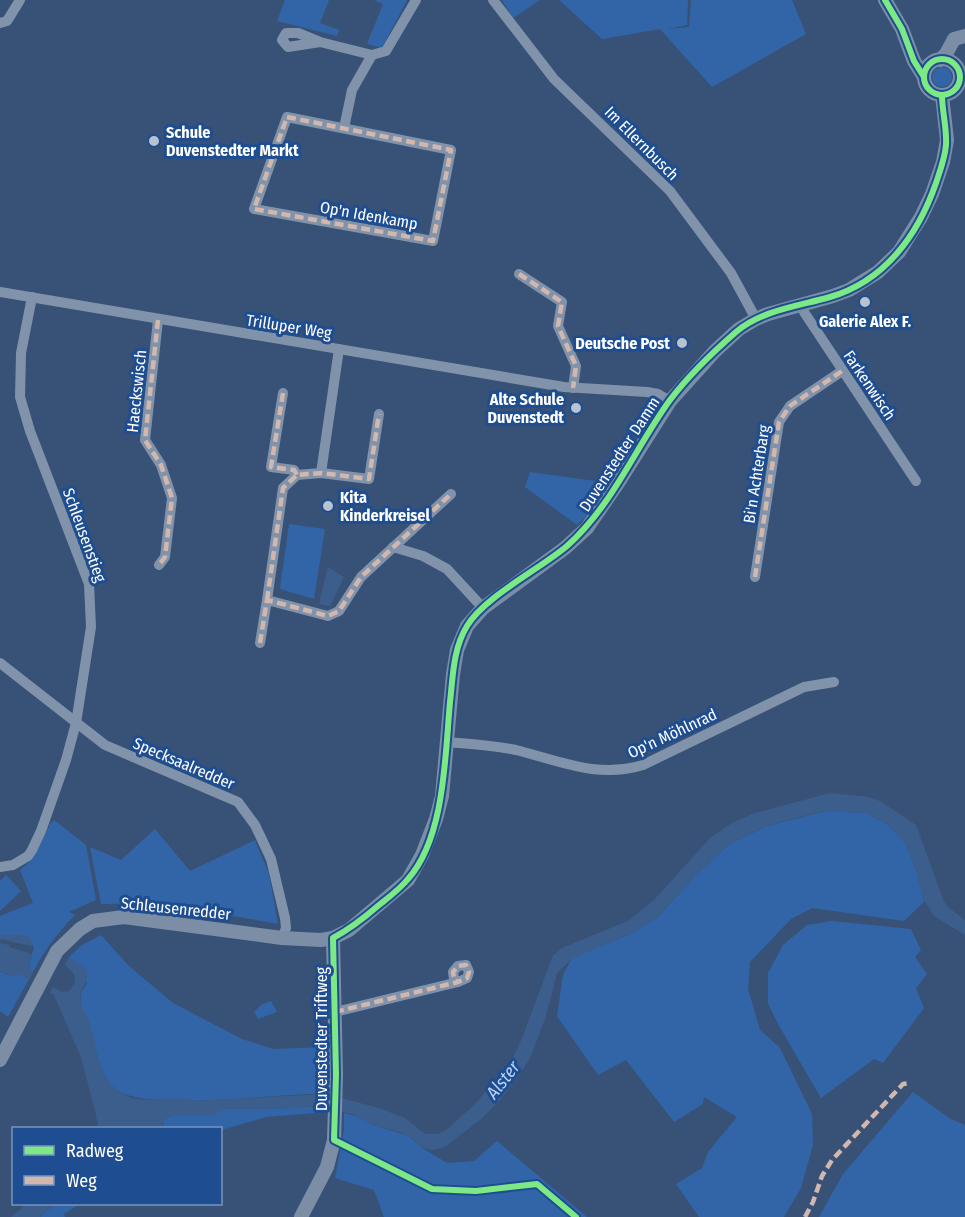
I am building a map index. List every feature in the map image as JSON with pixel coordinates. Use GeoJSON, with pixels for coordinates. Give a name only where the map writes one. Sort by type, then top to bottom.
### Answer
{"type":"FeatureCollection","features":[{"type":"Feature","properties":{"kind":"street"},"geometry":{"type":"LineString","coordinates":[[0,23],[7,21],[20,0]]}},
{"type":"Feature","properties":{"kind":"street"},"geometry":{"type":"LineString","coordinates":[[320,42],[372,55],[386,51],[416,0]]}},
{"type":"Feature","properties":{"kind":"street","name":"Im Ellernbusch"},"geometry":{"type":"LineString","coordinates":[[493,0],[549,73],[670,191],[731,273],[756,319]]}},
{"type":"Feature","properties":{"kind":"street"},"geometry":{"type":"LineString","coordinates":[[885,0],[903,28],[914,61],[929,90],[942,95],[960,87],[960,72],[956,55],[965,36]]}},
{"type":"Feature","properties":{"kind":"street"},"geometry":{"type":"LineString","coordinates":[[924,77],[927,68],[946,54],[954,39],[965,36]]}},
{"type":"Feature","properties":{"kind":"street"},"geometry":{"type":"LineString","coordinates":[[911,48],[925,59],[950,61],[960,72]]}},
{"type":"Feature","properties":{"kind":"street"},"geometry":{"type":"LineString","coordinates":[[344,128],[352,90],[372,55]]}},
{"type":"Feature","properties":{"kind":"street","name":"Duvenstedter Damm"},"geometry":{"type":"LineString","coordinates":[[282,938],[307,940],[333,938],[360,921],[408,880],[414,872],[436,819],[442,796],[457,650],[467,626],[483,608],[565,548],[587,528],[670,401],[715,351],[739,329],[756,319],[833,296],[866,280],[890,262],[910,237],[932,194],[946,148],[942,95]]}},
{"type":"Feature","properties":{"kind":"street","name":"Op'n Idenkamp"},"geometry":{"type":"LineString","coordinates":[[287,117],[344,128],[451,150],[433,241],[254,209],[287,117]]}},
{"type":"Feature","properties":{"kind":"street"},"geometry":{"type":"LineString","coordinates":[[519,274],[562,303],[558,326],[576,366],[573,388]]}},
{"type":"Feature","properties":{"kind":"street","name":"Trilluper Weg"},"geometry":{"type":"LineString","coordinates":[[0,292],[573,388],[647,392],[658,394],[670,401]]}},
{"type":"Feature","properties":{"kind":"street","name":"Schleusenstieg"},"geometry":{"type":"LineString","coordinates":[[0,867],[18,863],[33,850],[66,760],[76,723],[91,627],[89,584],[30,431],[20,397],[21,353],[32,297]]}},
{"type":"Feature","properties":{"kind":"street","name":"Farkenwisch"},"geometry":{"type":"LineString","coordinates":[[802,304],[804,312],[916,481]]}},
{"type":"Feature","properties":{"kind":"street","name":"Haeckswisch"},"geometry":{"type":"LineString","coordinates":[[158,320],[146,440],[161,465],[172,498],[165,557],[159,565]]}},
{"type":"Feature","properties":{"kind":"street"},"geometry":{"type":"LineString","coordinates":[[321,473],[339,349]]}},
{"type":"Feature","properties":{"kind":"street","name":"Bi'n Achterbarg"},"geometry":{"type":"LineString","coordinates":[[755,577],[779,422],[790,406],[842,371]]}},
{"type":"Feature","properties":{"kind":"street"},"geometry":{"type":"LineString","coordinates":[[283,393],[271,466],[294,470],[297,475]]}},
{"type":"Feature","properties":{"kind":"street"},"geometry":{"type":"LineString","coordinates":[[260,643],[283,488],[297,475],[321,473],[369,480],[380,414]]}},
{"type":"Feature","properties":{"kind":"street"},"geometry":{"type":"LineString","coordinates":[[267,600],[328,616],[339,611],[361,577],[451,494]]}},
{"type":"Feature","properties":{"kind":"street"},"geometry":{"type":"LineString","coordinates":[[393,547],[423,556],[447,569],[483,608]]}},
{"type":"Feature","properties":{"kind":"street","name":"Specksaalredder"},"geometry":{"type":"LineString","coordinates":[[0,663],[76,723],[112,748],[238,802],[255,825],[271,859],[285,918],[286,928],[282,938]]}},
{"type":"Feature","properties":{"kind":"street","name":"Op'n Möhlnrad"},"geometry":{"type":"LineString","coordinates":[[446,742],[485,744],[594,770],[625,771],[644,765],[804,687],[834,682]]}},
{"type":"Feature","properties":{"kind":"street","name":"Schleusenredder"},"geometry":{"type":"LineString","coordinates":[[0,1060],[57,951],[82,927],[93,921],[116,917],[282,938]]}},
{"type":"Feature","properties":{"kind":"street","name":"Duvenstedter Triftweg"},"geometry":{"type":"LineString","coordinates":[[301,1217],[327,1167],[332,1153],[335,1128],[333,938]]}},
{"type":"Feature","properties":{"kind":"street","name":"Duvenstedter Triftweg"},"geometry":{"type":"LineString","coordinates":[[335,1012],[458,982]]}},
{"type":"Feature","properties":{"kind":"shaded area"},"geometry":{"type":"Polygon","coordinates":[[[285,0],[329,0],[320,23],[339,30],[337,36],[277,21],[285,0]]]}},
{"type":"Feature","properties":{"kind":"shaded area"},"geometry":{"type":"Polygon","coordinates":[[[374,0],[407,0],[382,48],[367,44],[383,4],[374,0]]]}},
{"type":"Feature","properties":{"kind":"shaded area"},"geometry":{"type":"Polygon","coordinates":[[[502,0],[540,0],[513,18],[502,0]]]}},
{"type":"Feature","properties":{"kind":"shaded area"},"geometry":{"type":"Polygon","coordinates":[[[559,0],[688,0],[687,25],[668,29],[689,27],[691,0],[792,0],[806,34],[712,87],[660,29],[602,39],[559,0]]]}},
{"type":"Feature","properties":{"kind":"shaded area"},"geometry":{"type":"Polygon","coordinates":[[[942,67],[949,70],[952,77],[949,84],[942,87],[935,84],[932,77],[935,70],[942,67]]]}},
{"type":"Feature","properties":{"kind":"shaded area"},"geometry":{"type":"Polygon","coordinates":[[[530,472],[610,483],[591,512],[577,525],[525,487],[530,472]]]}},
{"type":"Feature","properties":{"kind":"shaded area"},"geometry":{"type":"Polygon","coordinates":[[[289,524],[325,529],[314,599],[280,589],[289,524]]]}},
{"type":"Feature","properties":{"kind":"shaded area"},"geometry":{"type":"Polygon","coordinates":[[[826,811],[867,813],[888,825],[905,843],[916,870],[924,902],[904,921],[812,908],[791,919],[750,962],[748,989],[760,1030],[780,1048],[812,1114],[813,1145],[801,1188],[784,1217],[699,1217],[676,1184],[702,1168],[708,1152],[737,1117],[704,1097],[703,1104],[674,1122],[626,1060],[598,1075],[557,1016],[563,975],[572,958],[630,934],[658,917],[697,874],[729,844],[767,826],[826,811]]]}},
{"type":"Feature","properties":{"kind":"shaded area"},"geometry":{"type":"Polygon","coordinates":[[[54,820],[86,845],[96,900],[69,912],[75,915],[52,942],[33,972],[29,969],[33,945],[0,935],[0,916],[33,903],[20,870],[34,855],[54,820]]]}},
{"type":"Feature","properties":{"kind":"shaded area"},"geometry":{"type":"Polygon","coordinates":[[[155,829],[190,871],[255,840],[269,874],[278,924],[162,903],[101,904],[90,847],[121,860],[155,829]]]}},
{"type":"Feature","properties":{"kind":"shaded area"},"geometry":{"type":"Polygon","coordinates":[[[6,875],[21,891],[0,911],[0,881],[6,875]]]}},
{"type":"Feature","properties":{"kind":"shaded area"},"geometry":{"type":"Polygon","coordinates":[[[832,921],[911,929],[921,950],[915,957],[927,974],[916,988],[924,1008],[883,1063],[874,1059],[821,1098],[768,1003],[768,973],[783,945],[807,925],[832,921]]]}},
{"type":"Feature","properties":{"kind":"shaded area"},"geometry":{"type":"Polygon","coordinates":[[[101,935],[129,966],[173,1003],[242,1039],[273,1049],[327,1047],[326,1094],[182,1101],[130,1096],[114,1088],[100,1064],[92,1033],[81,1005],[81,994],[87,983],[69,957],[82,945],[101,935]]]}},
{"type":"Feature","properties":{"kind":"shaded area"},"geometry":{"type":"Polygon","coordinates":[[[0,971],[7,975],[19,974],[29,979],[8,1017],[0,1011],[0,971]]]}},
{"type":"Feature","properties":{"kind":"shaded area"},"geometry":{"type":"Polygon","coordinates":[[[271,1001],[277,1012],[258,1019],[254,1012],[261,1005],[271,1001]]]}},
{"type":"Feature","properties":{"kind":"shaded area"},"geometry":{"type":"Polygon","coordinates":[[[913,1092],[949,1118],[965,1125],[965,1217],[819,1217],[843,1174],[913,1092]]]}},
{"type":"Feature","properties":{"kind":"shaded area"},"geometry":{"type":"Polygon","coordinates":[[[307,1106],[326,1109],[326,1112],[266,1117],[222,1130],[222,1127],[162,1127],[165,1118],[172,1116],[225,1109],[307,1106]]]}},
{"type":"Feature","properties":{"kind":"shaded area"},"geometry":{"type":"Polygon","coordinates":[[[344,1113],[409,1136],[419,1146],[447,1163],[474,1161],[497,1141],[587,1217],[384,1217],[374,1190],[335,1178],[344,1130],[344,1113]]]}},
{"type":"Feature","properties":{"kind":"shaded area"},"geometry":{"type":"Polygon","coordinates":[[[54,1205],[78,1205],[64,1214],[65,1217],[40,1217],[54,1205]]]}},
{"type":"Feature","properties":{"kind":"water"},"geometry":{"type":"Polygon","coordinates":[[[328,567],[344,577],[330,606],[319,604],[328,567]]]}},
{"type":"Feature","properties":{"kind":"water","name":"Alster"},"geometry":{"type":"Polygon","coordinates":[[[830,793],[869,797],[880,801],[916,825],[943,899],[947,906],[965,920],[965,935],[934,916],[922,897],[916,870],[905,843],[888,825],[867,813],[826,811],[766,826],[729,844],[697,874],[658,917],[630,934],[573,958],[557,973],[546,1016],[525,1066],[501,1099],[480,1120],[446,1146],[434,1150],[419,1146],[413,1139],[402,1133],[373,1125],[352,1114],[313,1106],[225,1109],[212,1116],[172,1116],[165,1118],[162,1127],[98,1127],[81,1057],[54,995],[19,974],[11,976],[0,971],[0,935],[27,936],[32,943],[29,969],[62,992],[69,991],[75,983],[74,974],[65,965],[69,957],[85,968],[87,977],[80,999],[92,1029],[99,1062],[108,1081],[115,1089],[133,1098],[151,1100],[177,1098],[193,1101],[326,1094],[379,1108],[405,1118],[425,1134],[438,1134],[445,1131],[473,1106],[509,1066],[521,1041],[553,955],[562,948],[628,921],[654,900],[711,837],[732,823],[755,813],[830,793]]]}},
{"type":"Feature","properties":{"kind":"water"},"geometry":{"type":"Polygon","coordinates":[[[24,1205],[54,1205],[40,1217],[11,1217],[24,1205]]]}},
{"type":"Feature","properties":{"kind":"pier"},"geometry":{"type":"Polygon","coordinates":[[[1,939],[34,947],[32,954],[0,943],[1,939]]]}},
{"type":"Feature","properties":{"kind":"pier"},"geometry":{"type":"Polygon","coordinates":[[[35,969],[55,983],[49,995],[28,982],[35,969]]]}},
{"type":"Feature","properties":{"kind":"marked path"},"geometry":{"type":"LineString","coordinates":[[287,117],[451,150],[433,241],[254,209],[287,117]]}},
{"type":"Feature","properties":{"kind":"marked path"},"geometry":{"type":"LineString","coordinates":[[519,274],[562,302],[558,326],[576,366],[573,388]]}},
{"type":"Feature","properties":{"kind":"marked path"},"geometry":{"type":"LineString","coordinates":[[158,320],[145,440],[161,465],[172,498],[165,557],[159,565]]}},
{"type":"Feature","properties":{"kind":"marked path"},"geometry":{"type":"LineString","coordinates":[[755,577],[779,422],[790,406],[842,371]]}},
{"type":"Feature","properties":{"kind":"marked path"},"geometry":{"type":"LineString","coordinates":[[283,393],[271,467],[294,470],[297,475]]}},
{"type":"Feature","properties":{"kind":"marked path"},"geometry":{"type":"LineString","coordinates":[[267,600],[283,488],[297,475],[321,473],[369,479],[379,414]]}},
{"type":"Feature","properties":{"kind":"marked path"},"geometry":{"type":"LineString","coordinates":[[260,643],[267,600],[328,616],[339,611],[361,577],[451,494]]}},
{"type":"Feature","properties":{"kind":"marked path"},"geometry":{"type":"LineString","coordinates":[[335,1012],[458,982],[467,978],[469,972],[466,965],[458,966],[453,972],[454,979],[458,982]]}},
{"type":"Feature","properties":{"kind":"marked path"},"geometry":{"type":"LineString","coordinates":[[805,1217],[822,1176],[832,1160],[903,1084],[910,1083]]}},
{"type":"Feature","properties":{"kind":"cycle path"},"geometry":{"type":"LineString","coordinates":[[885,0],[902,29],[914,61],[924,77]]}},
{"type":"Feature","properties":{"kind":"cycle path"},"geometry":{"type":"LineString","coordinates":[[942,59],[954,65],[960,77],[954,89],[942,95],[930,89],[924,77],[930,65],[942,59]]}},
{"type":"Feature","properties":{"kind":"cycle path"},"geometry":{"type":"LineString","coordinates":[[576,1217],[537,1184],[476,1191],[432,1189],[334,1140],[336,1075],[333,938],[362,919],[402,886],[420,862],[436,819],[441,795],[454,663],[467,626],[486,604],[556,555],[583,530],[611,494],[670,400],[702,364],[736,332],[769,314],[850,290],[883,268],[897,254],[920,220],[942,164],[946,139],[942,95]]}},
{"type":"Feature","properties":{"kind":"place","name":"Schule Duvenstedter Markt"},"geometry":{"type":"Point","coordinates":[154,141]}},
{"type":"Feature","properties":{"kind":"place","name":"Galerie Alex F."},"geometry":{"type":"Point","coordinates":[865,302]}},
{"type":"Feature","properties":{"kind":"place","name":"Deutsche Post"},"geometry":{"type":"Point","coordinates":[682,343]}},
{"type":"Feature","properties":{"kind":"place","name":"Alte Schule Duvenstedt"},"geometry":{"type":"Point","coordinates":[576,408]}},
{"type":"Feature","properties":{"kind":"place","name":"Kita Kinderkreisel"},"geometry":{"type":"Point","coordinates":[328,506]}}]}
